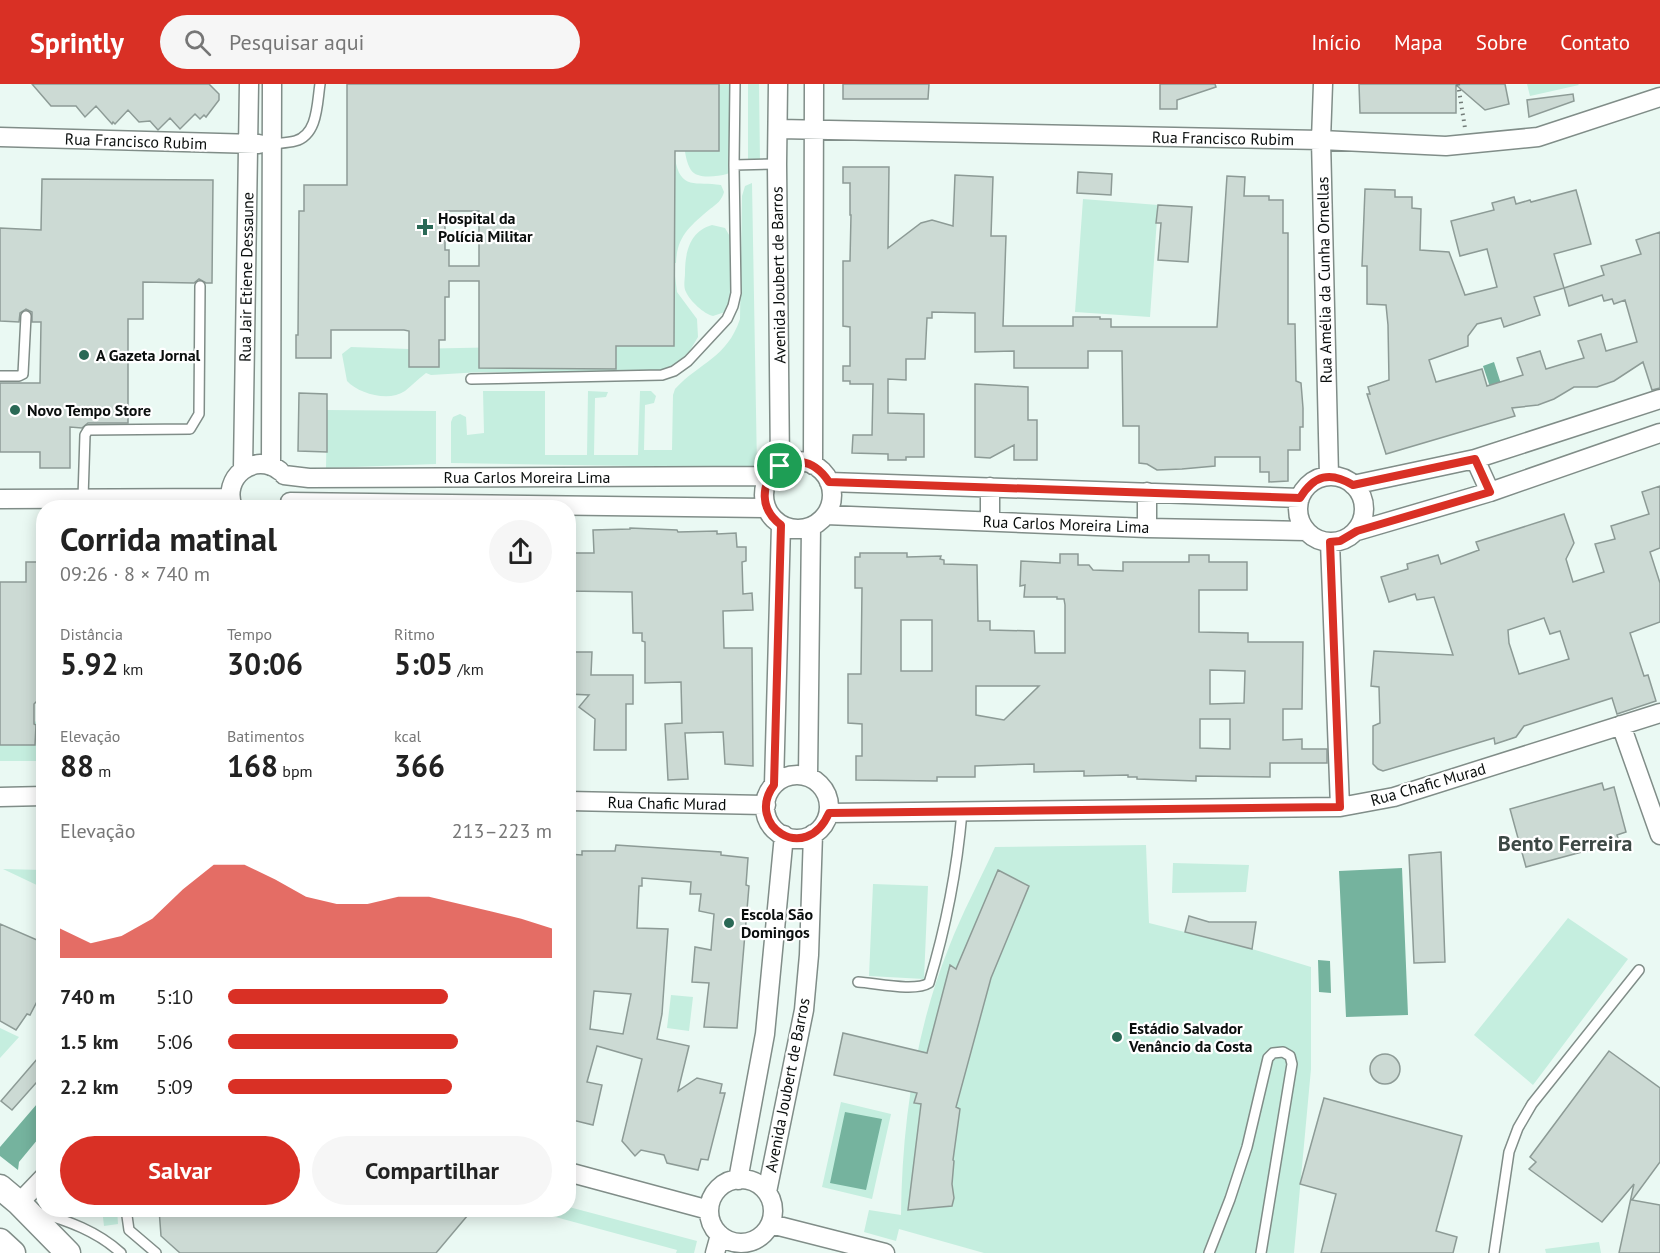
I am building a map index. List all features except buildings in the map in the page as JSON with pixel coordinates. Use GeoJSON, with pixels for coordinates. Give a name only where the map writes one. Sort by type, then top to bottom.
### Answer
{"type":"FeatureCollection","features":[{"type":"Feature","properties":{"kind":"main road"},"geometry":{"type":"LineString","coordinates":[[0,1187],[15,1206],[68,1253]]}},
{"type":"Feature","properties":{"kind":"main road"},"geometry":{"type":"LineString","coordinates":[[0,1241],[13,1253]]}},
{"type":"Feature","properties":{"kind":"street","name":"Rua Jair Etiene Dessaune"},"geometry":{"type":"LineString","coordinates":[[243,469],[249,84]]}},
{"type":"Feature","properties":{"kind":"street","name":"Rua Jair Etiene Dessaune"},"geometry":{"type":"LineString","coordinates":[[272,84],[278,471],[289,485],[289,500]]}},
{"type":"Feature","properties":{"kind":"street","name":"Avenida Joubert de Barros"},"geometry":{"type":"LineString","coordinates":[[775,471],[778,84]]}},
{"type":"Feature","properties":{"kind":"street","name":"Avenida Joubert de Barros"},"geometry":{"type":"LineString","coordinates":[[813,465],[814,84]]}},
{"type":"Feature","properties":{"kind":"street","name":"Rua Amélia da Cunha Ornellas"},"geometry":{"type":"LineString","coordinates":[[1323,84],[1321,140],[1329,476]]}},
{"type":"Feature","properties":{"kind":"street","name":"Rua Francisco Rubim"},"geometry":{"type":"LineString","coordinates":[[779,129],[1321,140],[1426,146],[1538,137],[1660,97]]}},
{"type":"Feature","properties":{"kind":"street","name":"Rua Francisco Rubim"},"geometry":{"type":"LineString","coordinates":[[0,137],[272,144]]}},
{"type":"Feature","properties":{"kind":"street"},"geometry":{"type":"LineString","coordinates":[[1353,485],[1475,459],[1660,399]]}},
{"type":"Feature","properties":{"kind":"street"},"geometry":{"type":"LineString","coordinates":[[1357,531],[1364,508],[1361,496],[1353,485],[1342,478],[1329,476],[1316,480],[1306,488],[1300,498],[1298,510],[1300,522],[1306,531],[1317,539],[1330,542],[1340,541],[1357,531],[1490,492],[1660,433]]}},
{"type":"Feature","properties":{"kind":"street"},"geometry":{"type":"LineString","coordinates":[[1475,459],[1490,492]]}},
{"type":"Feature","properties":{"kind":"street"},"geometry":{"type":"LineString","coordinates":[[791,462],[813,465],[823,472],[829,482],[832,499],[826,515],[811,527],[801,529],[781,525],[766,508],[764,492],[775,471],[791,462]]}},
{"type":"Feature","properties":{"kind":"street","name":"Rua Carlos Moreira Lima"},"geometry":{"type":"LineString","coordinates":[[243,469],[260,464],[309,478],[775,471]]}},
{"type":"Feature","properties":{"kind":"street"},"geometry":{"type":"LineString","coordinates":[[231,500],[230,492],[234,479],[243,469]]}},
{"type":"Feature","properties":{"kind":"street","name":"Rua Carlos Moreira Lima"},"geometry":{"type":"LineString","coordinates":[[829,482],[1300,498]]}},
{"type":"Feature","properties":{"kind":"street"},"geometry":{"type":"LineString","coordinates":[[990,487],[990,521]]}},
{"type":"Feature","properties":{"kind":"street"},"geometry":{"type":"LineString","coordinates":[[1147,492],[1147,528]]}},
{"type":"Feature","properties":{"kind":"street"},"geometry":{"type":"LineString","coordinates":[[0,499],[143,500]]}},
{"type":"Feature","properties":{"kind":"street","name":"Rua Carlos Moreira Lima"},"geometry":{"type":"LineString","coordinates":[[576,506],[766,508]]}},
{"type":"Feature","properties":{"kind":"street","name":"Rua Carlos Moreira Lima"},"geometry":{"type":"LineString","coordinates":[[826,515],[1147,528],[1306,531]]}},
{"type":"Feature","properties":{"kind":"street"},"geometry":{"type":"LineString","coordinates":[[774,785],[781,525]]}},
{"type":"Feature","properties":{"kind":"street"},"geometry":{"type":"LineString","coordinates":[[808,777],[811,527]]}},
{"type":"Feature","properties":{"kind":"street"},"geometry":{"type":"LineString","coordinates":[[1330,542],[1340,807]]}},
{"type":"Feature","properties":{"kind":"street","name":"Rua Chafic Murad"},"geometry":{"type":"LineString","coordinates":[[829,813],[1340,807],[1394,797],[1660,713]]}},
{"type":"Feature","properties":{"kind":"street"},"geometry":{"type":"LineString","coordinates":[[1621,725],[1660,835]]}},
{"type":"Feature","properties":{"kind":"street"},"geometry":{"type":"LineString","coordinates":[[790,776],[808,777],[818,782],[825,791],[829,802],[829,813],[823,825],[813,834],[804,838],[784,835],[774,828],[767,817],[766,805],[770,791],[774,785],[790,776]]}},
{"type":"Feature","properties":{"kind":"street"},"geometry":{"type":"LineString","coordinates":[[0,796],[36,796]]}},
{"type":"Feature","properties":{"kind":"street","name":"Rua Chafic Murad"},"geometry":{"type":"LineString","coordinates":[[576,801],[766,805]]}},
{"type":"Feature","properties":{"kind":"street","name":"Avenida Joubert de Barros"},"geometry":{"type":"LineString","coordinates":[[767,1192],[804,1010],[809,955],[813,834]]}},
{"type":"Feature","properties":{"kind":"street","name":"Avenida Joubert de Barros"},"geometry":{"type":"LineString","coordinates":[[738,1180],[765,1034],[784,835]]}},
{"type":"Feature","properties":{"kind":"street"},"geometry":{"type":"LineString","coordinates":[[576,1174],[709,1210]]}},
{"type":"Feature","properties":{"kind":"street"},"geometry":{"type":"LineString","coordinates":[[749,1180],[767,1192],[772,1202],[771,1224],[754,1246],[737,1243],[717,1244],[709,1210],[718,1190],[727,1183],[749,1180]]}},
{"type":"Feature","properties":{"kind":"street"},"geometry":{"type":"LineString","coordinates":[[15,1206],[36,1185]]}},
{"type":"Feature","properties":{"kind":"street"},"geometry":{"type":"LineString","coordinates":[[771,1224],[885,1253]]}},
{"type":"Feature","properties":{"kind":"lane"},"geometry":{"type":"LineString","coordinates":[[272,144],[297,141],[307,135],[314,123],[320,84]]}},
{"type":"Feature","properties":{"kind":"lane"},"geometry":{"type":"LineString","coordinates":[[471,379],[662,375],[674,371],[688,361],[727,319],[733,306],[735,293],[735,84]]}},
{"type":"Feature","properties":{"kind":"lane"},"geometry":{"type":"LineString","coordinates":[[734,165],[777,164]]}},
{"type":"Feature","properties":{"kind":"lane"},"geometry":{"type":"LineString","coordinates":[[83,498],[88,430],[190,429],[197,418],[199,414],[200,286]]}},
{"type":"Feature","properties":{"kind":"lane"},"geometry":{"type":"LineString","coordinates":[[0,376],[24,374],[26,316]]}},
{"type":"Feature","properties":{"kind":"lane"},"geometry":{"type":"LineString","coordinates":[[858,982],[914,987],[925,986],[929,982],[944,932],[960,840],[962,812]]}},
{"type":"Feature","properties":{"kind":"lane"},"geometry":{"type":"LineString","coordinates":[[1494,1253],[1509,1152],[1518,1128],[1532,1104],[1639,970]]}},
{"type":"Feature","properties":{"kind":"lane"},"geometry":{"type":"LineString","coordinates":[[1209,1253],[1247,1147],[1268,1058],[1273,1053],[1283,1052],[1290,1056],[1292,1064],[1261,1253]]}},
{"type":"Feature","properties":{"kind":"lane"},"geometry":{"type":"LineString","coordinates":[[15,1206],[36,1212]]}},
{"type":"Feature","properties":{"kind":"lane"},"geometry":{"type":"LineString","coordinates":[[55,1217],[70,1221],[109,1242],[121,1253]]}},
{"type":"Feature","properties":{"kind":"lane"},"geometry":{"type":"LineString","coordinates":[[127,1217],[129,1230],[156,1253]]}},
{"type":"Feature","properties":{"kind":"path"},"geometry":{"type":"LineString","coordinates":[[1458,84],[1467,144]]}},
{"type":"Feature","properties":{"kind":"shaded area"},"geometry":{"type":"Polygon","coordinates":[[[685,84],[733,84],[730,172],[727,174],[709,177],[698,175],[691,170],[685,149],[685,84]]]}},
{"type":"Feature","properties":{"kind":"shaded area"},"geometry":{"type":"Polygon","coordinates":[[[748,84],[759,84],[760,163],[748,160],[748,84]]]}},
{"type":"Feature","properties":{"kind":"shaded area"},"geometry":{"type":"Polygon","coordinates":[[[1527,84],[1578,84],[1579,85],[1530,96],[1527,84]]]}},
{"type":"Feature","properties":{"kind":"shaded area"},"geometry":{"type":"Polygon","coordinates":[[[675,158],[677,168],[685,180],[721,185],[724,192],[719,202],[686,232],[679,246],[676,263],[674,263],[675,158]]]}},
{"type":"Feature","properties":{"kind":"shaded area"},"geometry":{"type":"Polygon","coordinates":[[[752,183],[757,468],[451,463],[453,417],[460,414],[466,417],[467,435],[484,433],[483,391],[545,391],[545,455],[587,455],[588,391],[608,392],[606,397],[595,398],[594,455],[638,455],[640,391],[651,391],[656,396],[654,403],[645,405],[644,450],[672,450],[675,389],[728,343],[740,319],[742,196],[745,186],[752,183]]]}},
{"type":"Feature","properties":{"kind":"shaded area"},"geometry":{"type":"Polygon","coordinates":[[[1083,199],[1158,205],[1150,317],[1075,312],[1083,199]]]}},
{"type":"Feature","properties":{"kind":"shaded area"},"geometry":{"type":"Polygon","coordinates":[[[712,225],[725,228],[732,240],[731,301],[725,312],[713,316],[694,303],[688,296],[684,285],[686,257],[690,243],[698,232],[712,225]]]}},
{"type":"Feature","properties":{"kind":"shaded area"},"geometry":{"type":"Polygon","coordinates":[[[675,276],[677,292],[697,319],[698,337],[689,352],[671,368],[664,371],[644,373],[481,372],[431,375],[426,373],[405,391],[391,396],[366,393],[347,381],[342,354],[351,347],[409,349],[673,344],[675,276]]]}},
{"type":"Feature","properties":{"kind":"shaded area"},"geometry":{"type":"Polygon","coordinates":[[[1494,362],[1503,390],[1492,393],[1483,366],[1494,362]]]}},
{"type":"Feature","properties":{"kind":"shaded area"},"geometry":{"type":"Polygon","coordinates":[[[327,410],[436,411],[436,464],[326,468],[327,410]]]}},
{"type":"Feature","properties":{"kind":"shaded area"},"geometry":{"type":"Polygon","coordinates":[[[0,712],[36,722],[36,761],[0,761],[0,712]]]}},
{"type":"Feature","properties":{"kind":"shaded area","name":"Estádio Salvador Venâncio da Costa"},"geometry":{"type":"Polygon","coordinates":[[[1146,845],[1149,923],[1252,949],[1311,967],[1311,1069],[1294,1253],[984,1253],[899,1229],[896,1241],[864,1232],[869,1210],[901,1215],[908,1113],[927,1012],[954,934],[995,847],[1146,845]]]}},
{"type":"Feature","properties":{"kind":"shaded area"},"geometry":{"type":"Polygon","coordinates":[[[1173,863],[1249,865],[1246,892],[1172,893],[1173,863]]]}},
{"type":"Feature","properties":{"kind":"shaded area"},"geometry":{"type":"Polygon","coordinates":[[[1402,868],[1408,1015],[1346,1017],[1339,871],[1402,868]]]}},
{"type":"Feature","properties":{"kind":"shaded area"},"geometry":{"type":"Polygon","coordinates":[[[3,869],[36,870],[36,885],[3,869]]]}},
{"type":"Feature","properties":{"kind":"shaded area"},"geometry":{"type":"Polygon","coordinates":[[[873,884],[928,886],[924,979],[869,976],[873,884]]]}},
{"type":"Feature","properties":{"kind":"shaded area"},"geometry":{"type":"Polygon","coordinates":[[[1568,918],[1628,959],[1533,1085],[1474,1035],[1568,918]]]}},
{"type":"Feature","properties":{"kind":"shaded area"},"geometry":{"type":"Polygon","coordinates":[[[1318,960],[1330,961],[1331,993],[1319,992],[1318,960]]]}},
{"type":"Feature","properties":{"kind":"shaded area"},"geometry":{"type":"Polygon","coordinates":[[[671,995],[693,997],[689,1031],[667,1028],[671,995]]]}},
{"type":"Feature","properties":{"kind":"shaded area"},"geometry":{"type":"Polygon","coordinates":[[[0,1028],[19,1037],[0,1058],[0,1028]]]}},
{"type":"Feature","properties":{"kind":"shaded area"},"geometry":{"type":"Polygon","coordinates":[[[841,1102],[891,1114],[872,1199],[822,1187],[841,1102]]]}},
{"type":"Feature","properties":{"kind":"shaded area"},"geometry":{"type":"Polygon","coordinates":[[[36,1105],[36,1141],[19,1162],[18,1170],[0,1156],[0,1147],[36,1105]]]}},
{"type":"Feature","properties":{"kind":"shaded area"},"geometry":{"type":"Polygon","coordinates":[[[845,1112],[882,1119],[866,1190],[830,1183],[845,1112]]]}},
{"type":"Feature","properties":{"kind":"shaded area"},"geometry":{"type":"Polygon","coordinates":[[[576,1209],[697,1241],[694,1253],[676,1253],[677,1250],[555,1217],[576,1217],[576,1209]]]}},
{"type":"Feature","properties":{"kind":"shaded area"},"geometry":{"type":"Polygon","coordinates":[[[103,1217],[118,1217],[118,1224],[104,1226],[103,1217]]]}},
{"type":"Feature","properties":{"kind":"shaded area"},"geometry":{"type":"Polygon","coordinates":[[[1599,1242],[1601,1253],[1546,1253],[1545,1249],[1599,1242]]]}},
{"type":"Feature","properties":{"kind":"place","name":"Hospital da Polícia Militar"},"geometry":{"type":"Point","coordinates":[425,227]}},
{"type":"Feature","properties":{"kind":"place","name":"A Gazeta Jornal"},"geometry":{"type":"Point","coordinates":[84,355]}},
{"type":"Feature","properties":{"kind":"place","name":"Novo Tempo Store"},"geometry":{"type":"Point","coordinates":[15,410]}},
{"type":"Feature","properties":{"kind":"place","name":"Escola São Domingos"},"geometry":{"type":"Point","coordinates":[729,923]}},
{"type":"Feature","properties":{"kind":"place","name":"Estádio Salvador Venâncio da Costa"},"geometry":{"type":"Point","coordinates":[1117,1037]}},
{"type":"Feature","properties":{"kind":"district","name":"Bento Ferreira"},"geometry":{"type":"Point","coordinates":[1565,843]}},
{"type":"Feature","properties":{"kind":"route"},"geometry":{"type":"LineString","coordinates":[[1475,459],[1490,492],[1357,531],[1340,541],[1330,542],[1340,807],[829,813],[823,825],[813,834],[804,838],[794,838],[774,828],[767,817],[766,805],[774,785],[781,525],[766,508],[764,492],[770,476],[780,466],[791,462],[813,465],[823,472],[829,482],[1300,498],[1306,488],[1316,480],[1329,476],[1342,478],[1353,485],[1475,459]]}}]}
